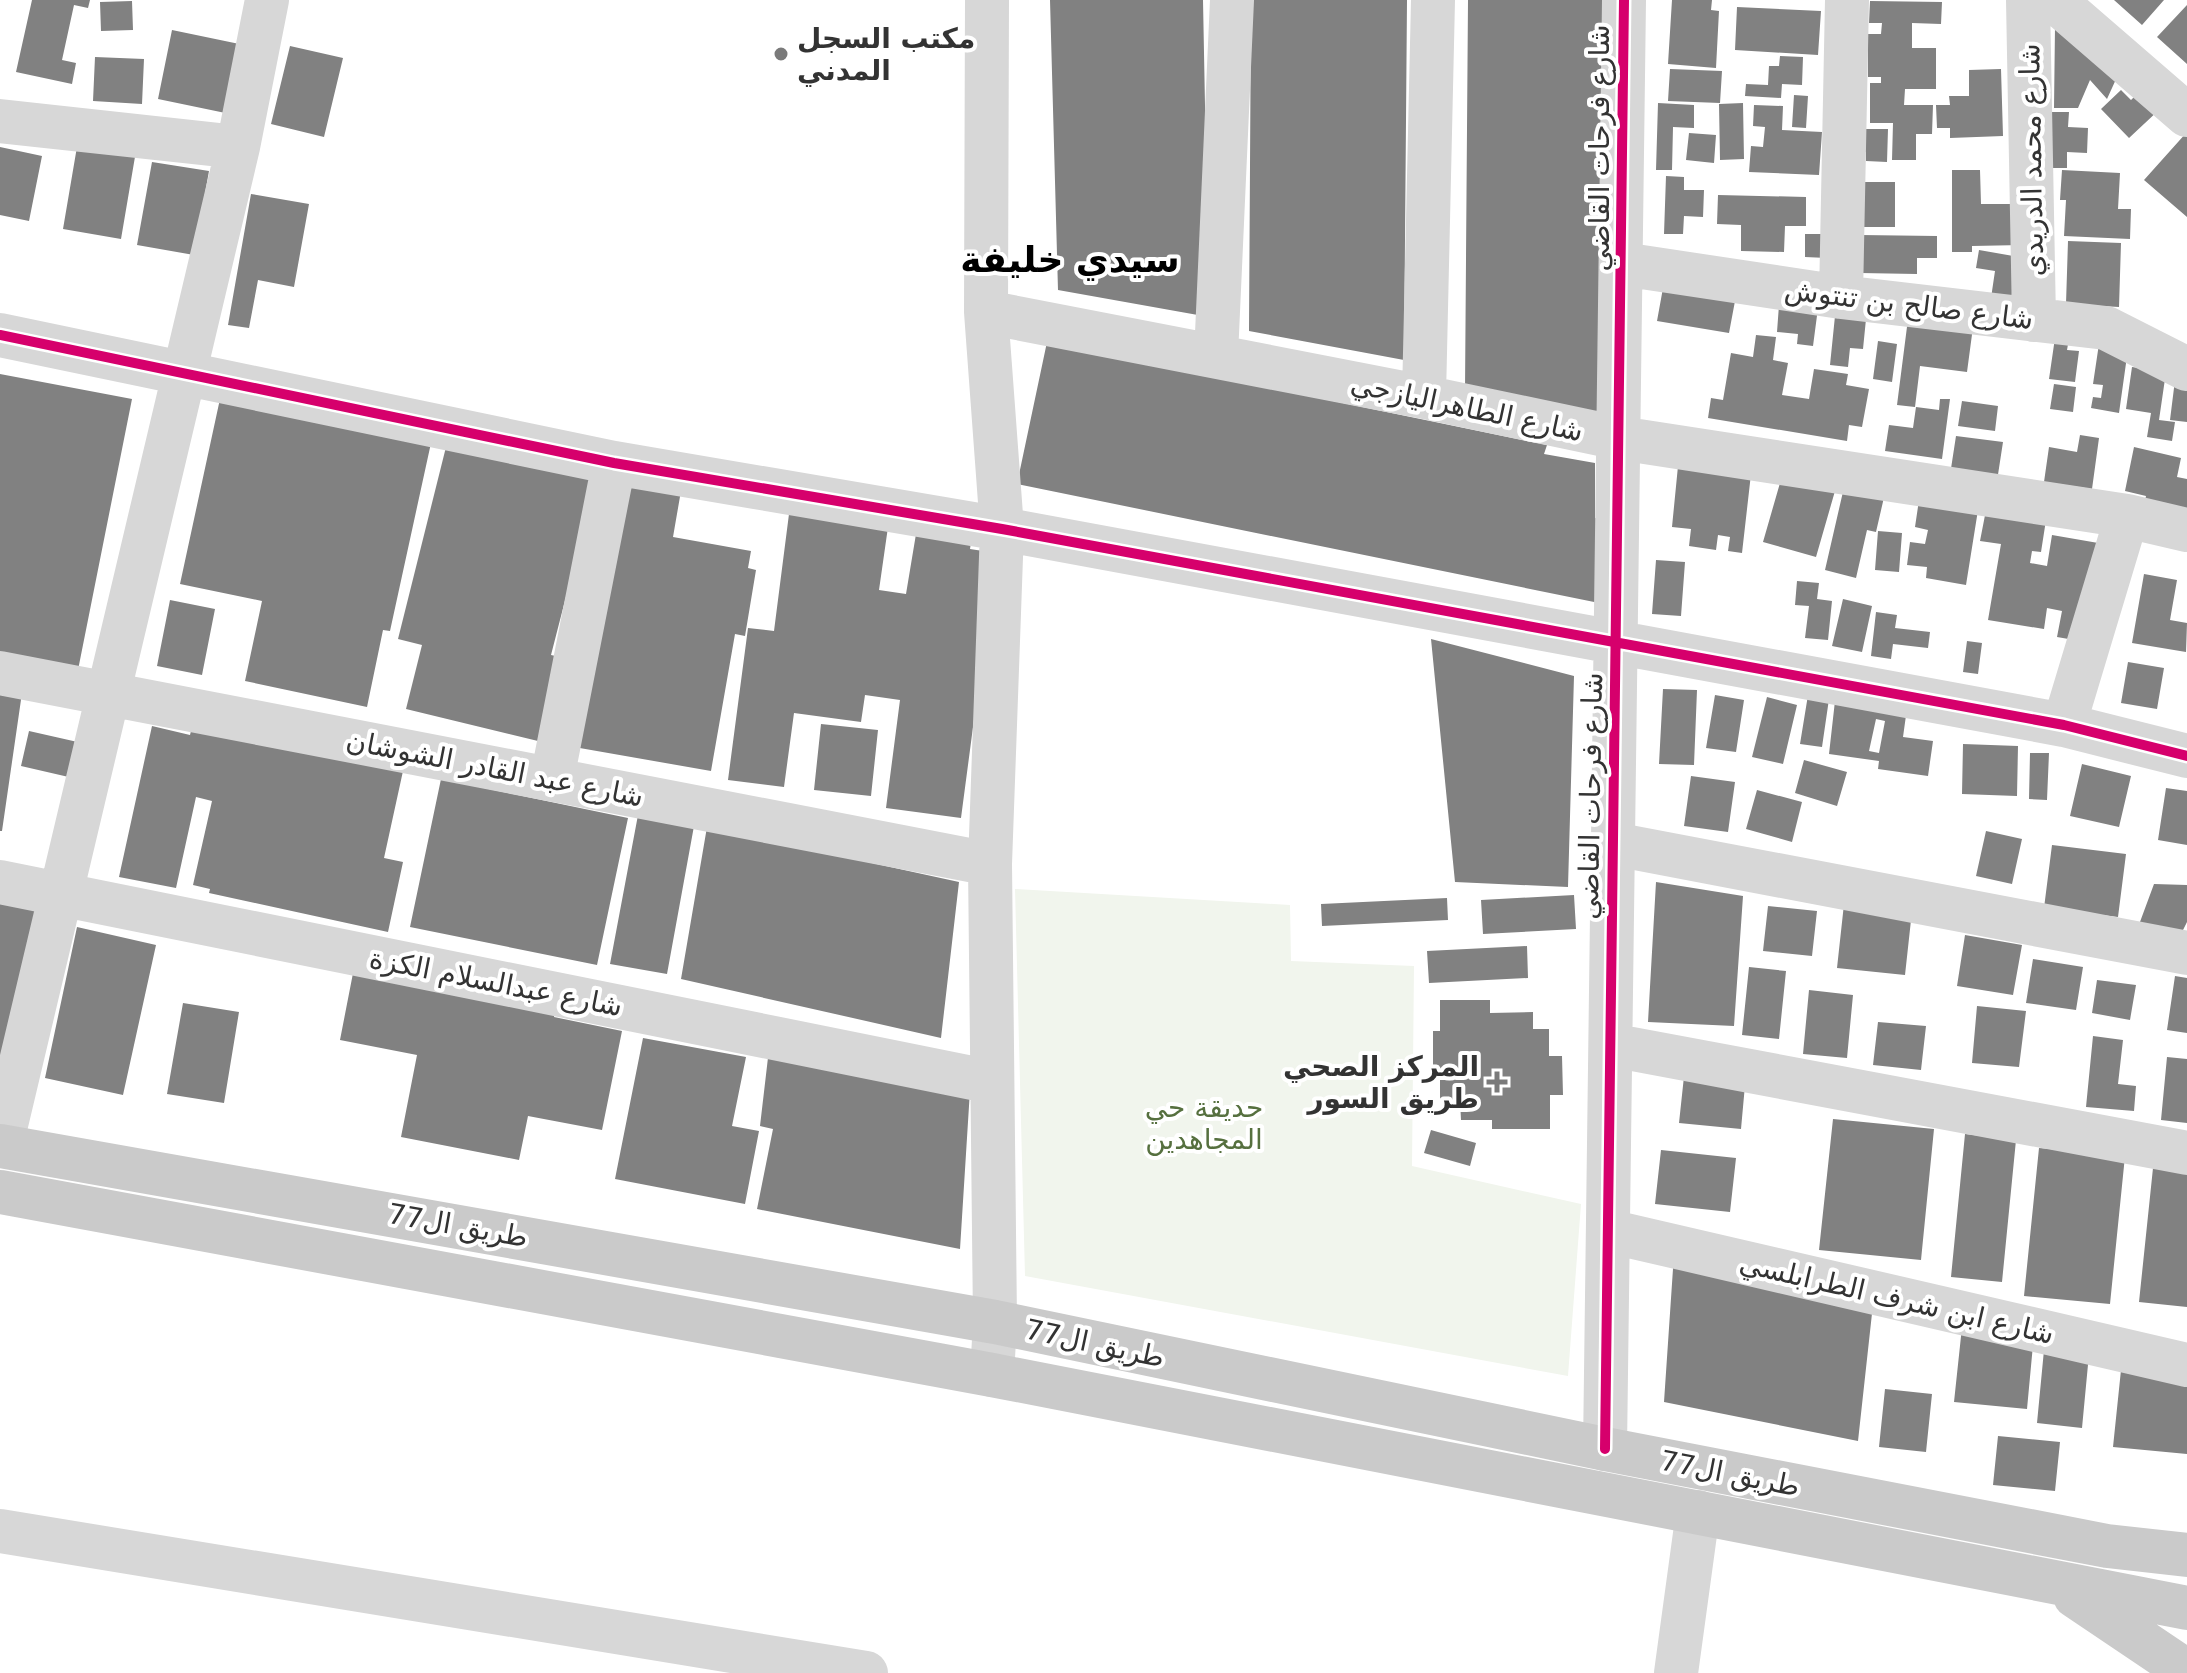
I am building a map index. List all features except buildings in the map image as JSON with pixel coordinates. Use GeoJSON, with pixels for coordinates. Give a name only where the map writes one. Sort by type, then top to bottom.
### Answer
{"type":"FeatureCollection","features":[{"type":"Feature","properties":{"kind":"main road","name":"طريق ال77"},"geometry":{"type":"LineString","coordinates":[[0,1146],[995,1322],[1605,1449],[2107,1546],[2187,1555]]}},
{"type":"Feature","properties":{"kind":"main road","name":"طريق ال77"},"geometry":{"type":"LineString","coordinates":[[0,1192],[992,1375],[1698,1512],[2059,1586],[2187,1608]]}},
{"type":"Feature","properties":{"kind":"main road"},"geometry":{"type":"LineString","coordinates":[[2059,1586],[2136,1636],[2182,1673]]}},
{"type":"Feature","properties":{"kind":"street"},"geometry":{"type":"LineString","coordinates":[[0,1146],[238,147],[267,0]]}},
{"type":"Feature","properties":{"kind":"street"},"geometry":{"type":"LineString","coordinates":[[987,0],[986,312],[1002,529],[990,864],[995,1322],[992,1375]]}},
{"type":"Feature","properties":{"kind":"street"},"geometry":{"type":"LineString","coordinates":[[1216,356],[1232,0]]}},
{"type":"Feature","properties":{"kind":"street"},"geometry":{"type":"LineString","coordinates":[[1424,397],[1433,0]]}},
{"type":"Feature","properties":{"kind":"street","name":"شارع فرحات القاضي"},"geometry":{"type":"LineString","coordinates":[[1605,1449],[1624,0]]}},
{"type":"Feature","properties":{"kind":"street"},"geometry":{"type":"LineString","coordinates":[[1841,297],[1847,0]]}},
{"type":"Feature","properties":{"kind":"street","name":"شارع محمد الدريدي"},"geometry":{"type":"LineString","coordinates":[[2028,0],[2034,320]]}},
{"type":"Feature","properties":{"kind":"street"},"geometry":{"type":"LineString","coordinates":[[2054,0],[2187,115]]}},
{"type":"Feature","properties":{"kind":"street"},"geometry":{"type":"LineString","coordinates":[[0,121],[238,147]]}},
{"type":"Feature","properties":{"kind":"street","name":"شارع صالح بن تنتوش"},"geometry":{"type":"LineString","coordinates":[[1622,264],[1841,297],[2106,328],[2185,364]]}},
{"type":"Feature","properties":{"kind":"street","name":"شارع الطاهراليازجي"},"geometry":{"type":"LineString","coordinates":[[986,312],[1619,438],[2127,516],[2187,530]]}},
{"type":"Feature","properties":{"kind":"street"},"geometry":{"type":"LineString","coordinates":[[0,335],[183,370],[614,463],[1002,529],[2064,725],[2187,756]]}},
{"type":"Feature","properties":{"kind":"street"},"geometry":{"type":"LineString","coordinates":[[552,779],[614,463]]}},
{"type":"Feature","properties":{"kind":"street"},"geometry":{"type":"LineString","coordinates":[[2064,725],[2127,516]]}},
{"type":"Feature","properties":{"kind":"street","name":"شارع عبد القادر الشوشان"},"geometry":{"type":"LineString","coordinates":[[0,673],[990,864]]}},
{"type":"Feature","properties":{"kind":"street"},"geometry":{"type":"LineString","coordinates":[[1614,844],[2187,953]]}},
{"type":"Feature","properties":{"kind":"street","name":"شارع عبدالسلام الكزة"},"geometry":{"type":"LineString","coordinates":[[0,882],[992,1082]]}},
{"type":"Feature","properties":{"kind":"street"},"geometry":{"type":"LineString","coordinates":[[1611,1045],[2187,1153]]}},
{"type":"Feature","properties":{"kind":"street","name":"شارع ابن شرف الطرابلسي"},"geometry":{"type":"LineString","coordinates":[[1608,1231],[2187,1365]]}},
{"type":"Feature","properties":{"kind":"street"},"geometry":{"type":"LineString","coordinates":[[1676,1673],[1698,1512]]}},
{"type":"Feature","properties":{"kind":"street"},"geometry":{"type":"LineString","coordinates":[[0,1531],[866,1673]]}},
{"type":"Feature","properties":{"kind":"green space","name":"حديقة حي المجاهدين"},"geometry":{"type":"Polygon","coordinates":[[[1015,889],[1290,905],[1291,961],[1414,966],[1412,1166],[1581,1204],[1568,1376],[1025,1276],[1015,889]]]}},
{"type":"Feature","properties":{"kind":"cycle path"},"geometry":{"type":"LineString","coordinates":[[1605,1449],[1624,0]]}},
{"type":"Feature","properties":{"kind":"cycle path"},"geometry":{"type":"LineString","coordinates":[[0,335],[614,463],[1002,529],[2064,725],[2187,756]]}},
{"type":"Feature","properties":{"kind":"place","name":"مكتب السجل المدني"},"geometry":{"type":"Point","coordinates":[781,54]}},
{"type":"Feature","properties":{"kind":"place","name":"المركز الصحي طريق السور"},"geometry":{"type":"Point","coordinates":[1497,1082]}},
{"type":"Feature","properties":{"kind":"district","name":"سيدي خليفة"},"geometry":{"type":"Point","coordinates":[1070,259]}}]}
